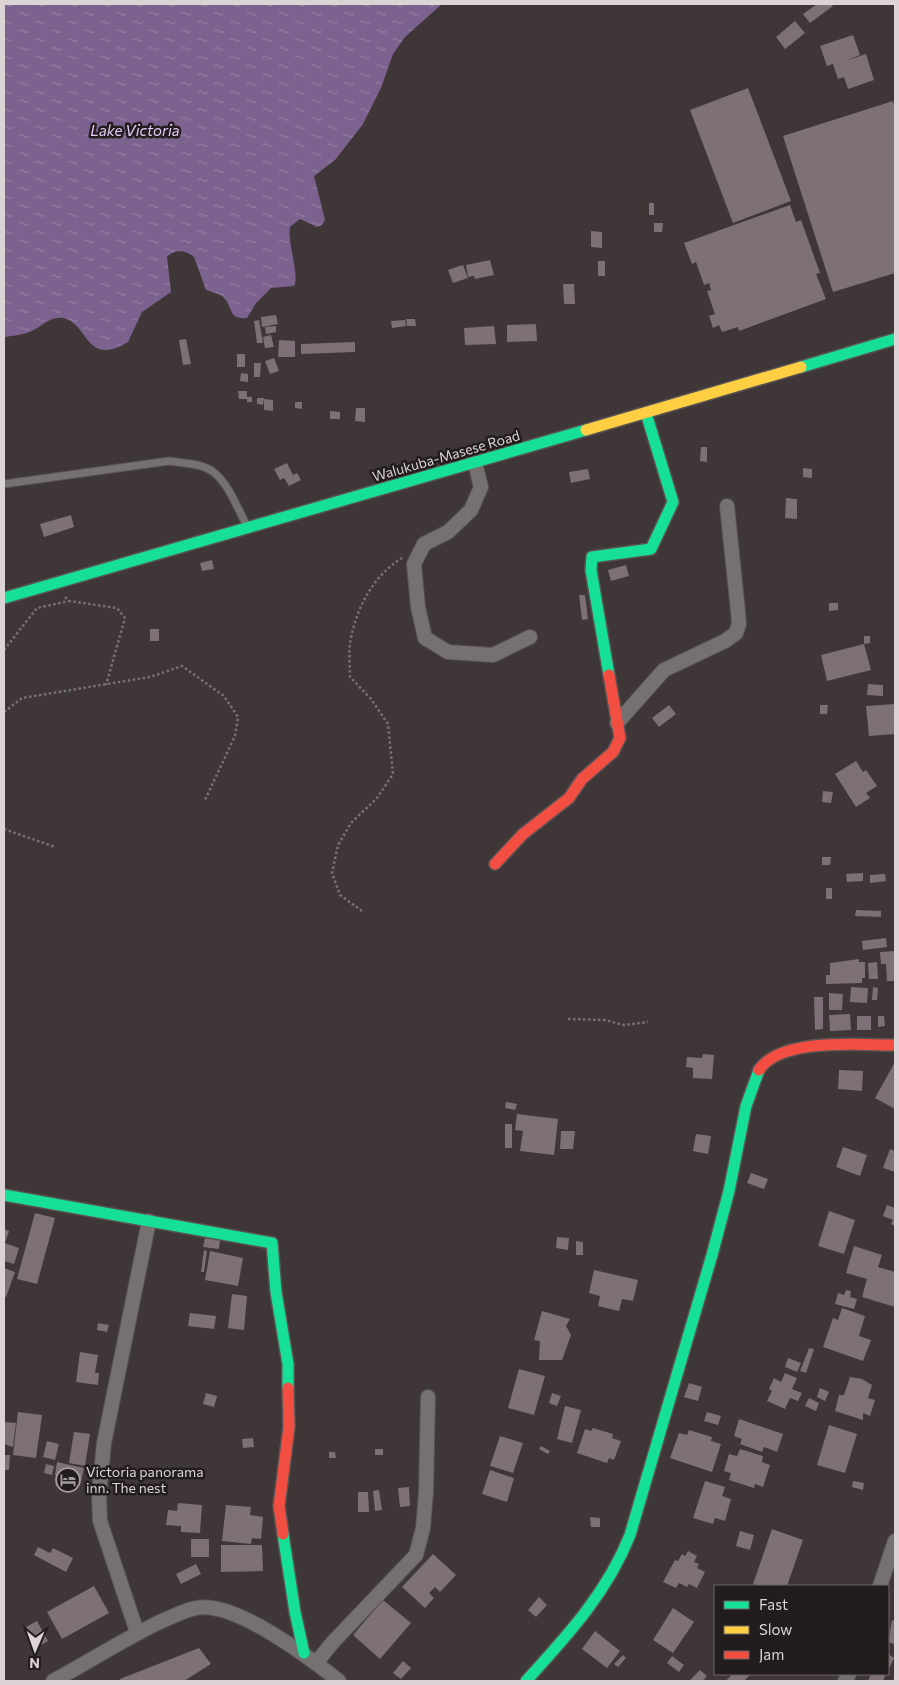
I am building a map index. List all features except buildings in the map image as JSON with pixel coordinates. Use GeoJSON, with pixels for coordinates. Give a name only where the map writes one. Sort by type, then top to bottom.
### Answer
{"type":"FeatureCollection","features":[{"type":"Feature","properties":{"kind":"street","name":"Walukuba-Masese Road"},"geometry":{"type":"LineString","coordinates":[[4,598],[475,463],[895,339]]}},
{"type":"Feature","properties":{"kind":"street"},"geometry":{"type":"LineString","coordinates":[[495,864],[523,834],[569,798],[582,779],[613,752],[620,738],[591,570],[592,557],[651,549],[673,502],[646,413]]}},
{"type":"Feature","properties":{"kind":"street"},"geometry":{"type":"LineString","coordinates":[[475,463],[481,487],[471,510],[448,532],[424,544],[414,564],[418,607],[425,638],[448,652],[493,654],[530,637]]}},
{"type":"Feature","properties":{"kind":"street"},"geometry":{"type":"LineString","coordinates":[[617,723],[664,670],[725,641],[736,632],[739,624],[738,611],[726,506]]}},
{"type":"Feature","properties":{"kind":"street"},"geometry":{"type":"LineString","coordinates":[[526,1681],[569,1634],[606,1584],[623,1553],[635,1519],[663,1414],[705,1277],[733,1172],[751,1090],[757,1074],[767,1061],[797,1048],[895,1045]]}},
{"type":"Feature","properties":{"kind":"street"},"geometry":{"type":"LineString","coordinates":[[4,1195],[272,1243],[276,1292],[288,1364],[288,1427],[279,1506],[295,1612],[304,1653]]}},
{"type":"Feature","properties":{"kind":"street"},"geometry":{"type":"LineString","coordinates":[[137,1632],[102,1529],[99,1494],[104,1443],[149,1221]]}},
{"type":"Feature","properties":{"kind":"street"},"geometry":{"type":"LineString","coordinates":[[316,1663],[333,1642],[416,1555],[422,1528],[426,1492],[428,1397]]}},
{"type":"Feature","properties":{"kind":"street"},"geometry":{"type":"LineString","coordinates":[[880,1585],[895,1541]]}},
{"type":"Feature","properties":{"kind":"street"},"geometry":{"type":"LineString","coordinates":[[53,1681],[137,1632],[197,1607],[215,1608],[237,1615],[304,1653],[340,1681]]}},
{"type":"Feature","properties":{"kind":"lane"},"geometry":{"type":"LineString","coordinates":[[4,484],[169,461],[192,464],[211,470],[224,484],[248,528]]}},
{"type":"Feature","properties":{"kind":"path"},"geometry":{"type":"LineString","coordinates":[[362,912],[340,895],[332,873],[336,854],[338,845],[351,824],[377,798],[392,774],[388,724],[372,699],[350,677],[351,638],[365,596],[391,565],[424,544]]}},
{"type":"Feature","properties":{"kind":"path"},"geometry":{"type":"LineString","coordinates":[[52,583],[69,601]]}},
{"type":"Feature","properties":{"kind":"path"},"geometry":{"type":"LineString","coordinates":[[4,650],[38,608],[69,601],[117,608],[125,618],[106,685]]}},
{"type":"Feature","properties":{"kind":"path"},"geometry":{"type":"LineString","coordinates":[[4,712],[22,698],[150,677],[182,666],[224,696],[238,716],[235,736],[205,800]]}},
{"type":"Feature","properties":{"kind":"path"},"geometry":{"type":"LineString","coordinates":[[4,829],[55,847]]}},
{"type":"Feature","properties":{"kind":"path"},"geometry":{"type":"LineString","coordinates":[[568,1019],[605,1020],[624,1025],[648,1022]]}},
{"type":"Feature","properties":{"kind":"water","name":"Lake Victoria"},"geometry":{"type":"Polygon","coordinates":[[[4,4],[442,4],[405,37],[393,54],[381,88],[363,124],[335,160],[314,176],[325,220],[322,225],[317,227],[300,219],[290,227],[295,275],[294,286],[271,288],[256,303],[247,318],[236,317],[222,296],[206,290],[194,257],[184,252],[170,254],[167,257],[171,292],[142,312],[128,342],[114,349],[103,350],[95,347],[78,328],[63,318],[53,319],[27,333],[4,337],[4,4]]]}},
{"type":"Feature","properties":{"kind":"traffic: fast"},"geometry":{"type":"LineString","coordinates":[[801,367],[895,339]]}},
{"type":"Feature","properties":{"kind":"traffic: fast"},"geometry":{"type":"LineString","coordinates":[[609,675],[591,570],[592,557],[651,549],[673,502],[646,413]]}},
{"type":"Feature","properties":{"kind":"traffic: fast"},"geometry":{"type":"LineString","coordinates":[[4,598],[586,430]]}},
{"type":"Feature","properties":{"kind":"traffic: fast"},"geometry":{"type":"LineString","coordinates":[[526,1681],[571,1630],[598,1595],[621,1556],[630,1535],[712,1255],[729,1191],[746,1106],[759,1070]]}},
{"type":"Feature","properties":{"kind":"traffic: fast"},"geometry":{"type":"LineString","coordinates":[[4,1195],[272,1243],[276,1292],[288,1364],[288,1388]]}},
{"type":"Feature","properties":{"kind":"traffic: fast"},"geometry":{"type":"LineString","coordinates":[[283,1534],[295,1612],[304,1653]]}},
{"type":"Feature","properties":{"kind":"traffic: slow"},"geometry":{"type":"LineString","coordinates":[[586,430],[801,367]]}},
{"type":"Feature","properties":{"kind":"traffic: jam"},"geometry":{"type":"LineString","coordinates":[[495,864],[523,834],[569,798],[582,779],[613,752],[620,738],[609,675]]}},
{"type":"Feature","properties":{"kind":"traffic: jam"},"geometry":{"type":"LineString","coordinates":[[759,1070],[769,1059],[784,1052],[802,1048],[842,1044],[895,1045]]}},
{"type":"Feature","properties":{"kind":"traffic: jam"},"geometry":{"type":"LineString","coordinates":[[283,1534],[279,1506],[289,1427],[288,1388]]}},
{"type":"Feature","properties":{"kind":"place","name":"Victoria panorama inn. The nest"},"geometry":{"type":"Point","coordinates":[68,1480]}}]}
